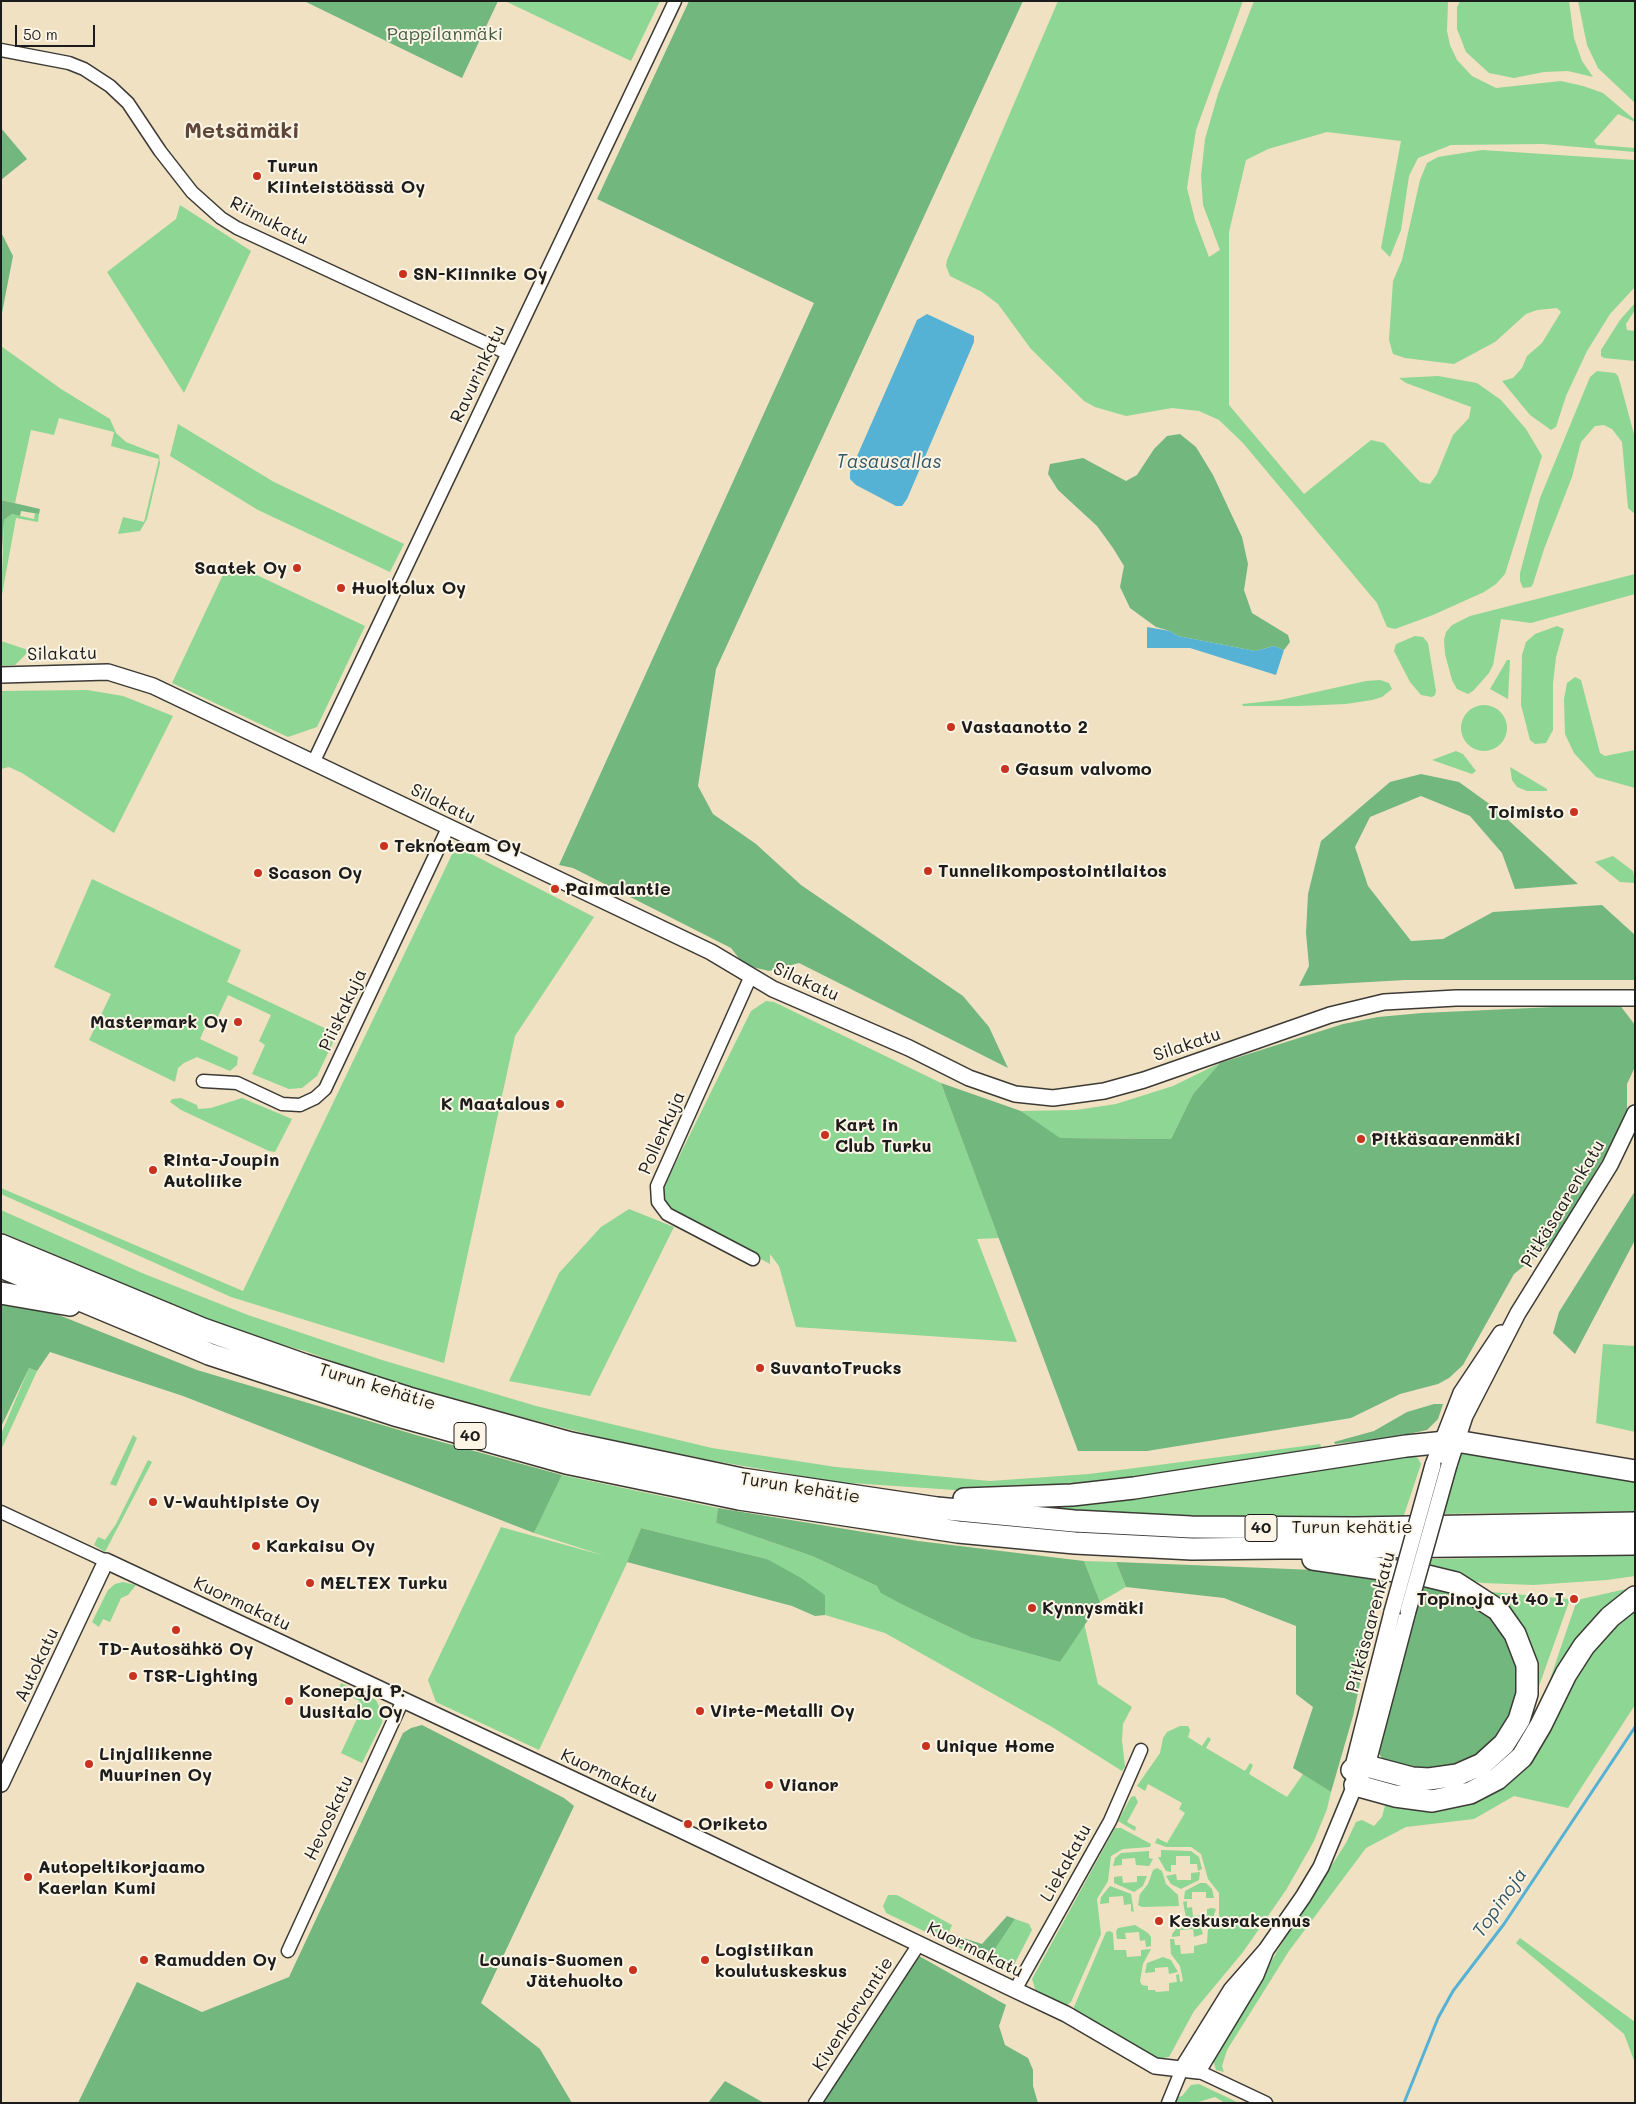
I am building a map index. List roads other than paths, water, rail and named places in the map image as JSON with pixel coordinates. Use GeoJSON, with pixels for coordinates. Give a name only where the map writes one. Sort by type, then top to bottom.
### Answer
{"type":"FeatureCollection","features":[{"type":"Feature","properties":{"kind":"highway","name":"Turun kehätie"},"geometry":{"type":"LineString","coordinates":[[1,1245],[203,1329],[305,1365],[409,1398],[571,1443],[742,1479],[889,1502],[1074,1521],[1191,1527],[1355,1528],[1635,1523]]}},
{"type":"Feature","properties":{"kind":"highway","name":"Turun kehätie"},"geometry":{"type":"LineString","coordinates":[[1,1267],[209,1354],[398,1416],[566,1463],[738,1499],[958,1532],[1075,1543],[1248,1550],[1635,1544]]}},
{"type":"Feature","properties":{"kind":"highway"},"geometry":{"type":"LineString","coordinates":[[1,1293],[103,1311]]}},
{"type":"Feature","properties":{"kind":"highway"},"geometry":{"type":"LineString","coordinates":[[889,1502],[1072,1495],[1448,1442],[1635,1471]]}},
{"type":"Feature","properties":{"kind":"highway"},"geometry":{"type":"LineString","coordinates":[[1248,1550],[1423,1575],[1456,1583],[1498,1610],[1515,1634],[1527,1665],[1527,1694],[1519,1720],[1494,1756],[1468,1771],[1437,1779],[1358,1773]]}},
{"type":"Feature","properties":{"kind":"highway"},"geometry":{"type":"LineString","coordinates":[[1358,1773],[1395,1796],[1432,1801],[1470,1793],[1497,1779],[1522,1757],[1541,1725],[1566,1674],[1584,1646],[1610,1617],[1635,1598]]}},
{"type":"Feature","properties":{"kind":"street","name":"Ravurinkatu"},"geometry":{"type":"LineString","coordinates":[[313,763],[675,1]]}},
{"type":"Feature","properties":{"kind":"street","name":"Riimukatu"},"geometry":{"type":"LineString","coordinates":[[1,50],[69,63],[84,69],[111,87],[128,103],[192,192],[221,218],[237,228],[507,353]]}},
{"type":"Feature","properties":{"kind":"street","name":"Silakatu"},"geometry":{"type":"LineString","coordinates":[[1,674],[108,672],[153,686],[711,952],[750,978],[977,1082],[1015,1094],[1054,1098],[1088,1094],[1144,1080],[1330,1015],[1384,1002],[1456,998],[1635,998]]}},
{"type":"Feature","properties":{"kind":"street","name":"Piiskakuja"},"geometry":{"type":"LineString","coordinates":[[203,1081],[237,1083],[282,1104],[300,1104],[315,1098],[325,1090],[448,828]]}},
{"type":"Feature","properties":{"kind":"street","name":"Pollenkuja"},"geometry":{"type":"LineString","coordinates":[[750,978],[657,1186],[658,1202],[667,1214],[753,1259]]}},
{"type":"Feature","properties":{"kind":"street","name":"Pitkäsaarenkatu"},"geometry":{"type":"LineString","coordinates":[[1358,1773],[1392,1612],[1433,1465],[1465,1416],[1518,1312],[1610,1165],[1635,1113]]}},
{"type":"Feature","properties":{"kind":"street","name":"Pitkäsaarenkatu"},"geometry":{"type":"LineString","coordinates":[[1182,2069],[1231,1990],[1266,1950],[1303,1897],[1321,1867],[1358,1773],[1408,1611],[1449,1465],[1448,1442]]}},
{"type":"Feature","properties":{"kind":"street","name":"Kuormakatu"},"geometry":{"type":"LineString","coordinates":[[1,1512],[1066,2014],[1146,2063],[1164,2068],[1198,2071]]}},
{"type":"Feature","properties":{"kind":"street","name":"Autokatu"},"geometry":{"type":"LineString","coordinates":[[1,1784],[106,1561]]}},
{"type":"Feature","properties":{"kind":"street","name":"Hevoskatu"},"geometry":{"type":"LineString","coordinates":[[288,1951],[403,1700]]}},
{"type":"Feature","properties":{"kind":"street","name":"Liekakatu"},"geometry":{"type":"LineString","coordinates":[[1015,1990],[1113,1816],[1141,1750]]}},
{"type":"Feature","properties":{"kind":"street","name":"Kivenkorvantie"},"geometry":{"type":"LineString","coordinates":[[816,2103],[919,1944]]}},
{"type":"Feature","properties":{"kind":"street","name":"Pitkäsaarenkatu"},"geometry":{"type":"LineString","coordinates":[[1198,2071],[1256,1974],[1266,1950]]}},
{"type":"Feature","properties":{"kind":"street"},"geometry":{"type":"LineString","coordinates":[[1168,2103],[1182,2069]]}},
{"type":"Feature","properties":{"kind":"street"},"geometry":{"type":"LineString","coordinates":[[1198,2071],[1266,2103]]}},
{"type":"Feature","properties":{"kind":"water","name":"Tasausallas"},"geometry":{"type":"Polygon","coordinates":[[[927,314],[974,336],[974,342],[907,499],[902,506],[896,506],[856,485],[850,479],[850,472],[917,320],[927,314]]]}},
{"type":"Feature","properties":{"kind":"water"},"geometry":{"type":"Polygon","coordinates":[[[1147,627],[1170,631],[1178,636],[1255,651],[1274,646],[1284,650],[1276,675],[1190,648],[1147,648],[1147,627]]]}},
{"type":"Feature","properties":{"kind":"waterway","name":"Topinoja"},"geometry":{"type":"LineString","coordinates":[[1404,2103],[1438,2018],[1453,1991],[1504,1924],[1635,1727]]}},
{"type":"Feature","properties":{"kind":"place","name":"Turun Kiinteistöässä Oy"},"geometry":{"type":"Point","coordinates":[257,176]}},
{"type":"Feature","properties":{"kind":"place","name":"SN-Kiinnike Oy"},"geometry":{"type":"Point","coordinates":[403,274]}},
{"type":"Feature","properties":{"kind":"place","name":"Saatek Oy"},"geometry":{"type":"Point","coordinates":[297,568]}},
{"type":"Feature","properties":{"kind":"place","name":"Huoltolux Oy"},"geometry":{"type":"Point","coordinates":[341,588]}},
{"type":"Feature","properties":{"kind":"place","name":"Vastaanotto 2"},"geometry":{"type":"Point","coordinates":[951,727]}},
{"type":"Feature","properties":{"kind":"place","name":"Gasum valvomo"},"geometry":{"type":"Point","coordinates":[1005,769]}},
{"type":"Feature","properties":{"kind":"place","name":"Toimisto"},"geometry":{"type":"Point","coordinates":[1574,812]}},
{"type":"Feature","properties":{"kind":"place","name":"Teknoteam Oy"},"geometry":{"type":"Point","coordinates":[384,846]}},
{"type":"Feature","properties":{"kind":"place","name":"Tunnelikompostointilaitos"},"geometry":{"type":"Point","coordinates":[928,871]}},
{"type":"Feature","properties":{"kind":"place","name":"Scason Oy"},"geometry":{"type":"Point","coordinates":[258,873]}},
{"type":"Feature","properties":{"kind":"place","name":"Paimalantie"},"geometry":{"type":"Point","coordinates":[555,889]}},
{"type":"Feature","properties":{"kind":"place","name":"Mastermark Oy"},"geometry":{"type":"Point","coordinates":[238,1022]}},
{"type":"Feature","properties":{"kind":"place","name":"K Maatalous"},"geometry":{"type":"Point","coordinates":[560,1104]}},
{"type":"Feature","properties":{"kind":"place","name":"Kart in Club Turku"},"geometry":{"type":"Point","coordinates":[825,1135]}},
{"type":"Feature","properties":{"kind":"place","name":"Pitkäsaarenmäki"},"geometry":{"type":"Point","coordinates":[1361,1139]}},
{"type":"Feature","properties":{"kind":"place","name":"Rinta-Joupin Autoliike"},"geometry":{"type":"Point","coordinates":[153,1170]}},
{"type":"Feature","properties":{"kind":"place","name":"SuvantoTrucks"},"geometry":{"type":"Point","coordinates":[760,1368]}},
{"type":"Feature","properties":{"kind":"place","name":"V-Wauhtipiste Oy"},"geometry":{"type":"Point","coordinates":[153,1502]}},
{"type":"Feature","properties":{"kind":"place","name":"Karkaisu Oy"},"geometry":{"type":"Point","coordinates":[256,1546]}},
{"type":"Feature","properties":{"kind":"place","name":"MELTEX Turku"},"geometry":{"type":"Point","coordinates":[310,1583]}},
{"type":"Feature","properties":{"kind":"place","name":"Topinoja vt 40 I"},"geometry":{"type":"Point","coordinates":[1574,1599]}},
{"type":"Feature","properties":{"kind":"place","name":"Kynnysmäki"},"geometry":{"type":"Point","coordinates":[1032,1608]}},
{"type":"Feature","properties":{"kind":"place","name":"TD-Autosähkö Oy"},"geometry":{"type":"Point","coordinates":[176,1630]}},
{"type":"Feature","properties":{"kind":"place","name":"TSR-Lighting"},"geometry":{"type":"Point","coordinates":[133,1676]}},
{"type":"Feature","properties":{"kind":"place","name":"Konepaja P. Uusitalo Oy"},"geometry":{"type":"Point","coordinates":[289,1701]}},
{"type":"Feature","properties":{"kind":"place","name":"Virte-Metalli Oy"},"geometry":{"type":"Point","coordinates":[700,1711]}},
{"type":"Feature","properties":{"kind":"place","name":"Unique Home"},"geometry":{"type":"Point","coordinates":[926,1746]}},
{"type":"Feature","properties":{"kind":"place","name":"Linjaliikenne Muurinen Oy"},"geometry":{"type":"Point","coordinates":[89,1764]}},
{"type":"Feature","properties":{"kind":"place","name":"Vianor"},"geometry":{"type":"Point","coordinates":[769,1785]}},
{"type":"Feature","properties":{"kind":"place","name":"Oriketo"},"geometry":{"type":"Point","coordinates":[688,1824]}},
{"type":"Feature","properties":{"kind":"place","name":"Autopeltikorjaamo Kaerlan Kumi"},"geometry":{"type":"Point","coordinates":[28,1877]}},
{"type":"Feature","properties":{"kind":"place","name":"Keskusrakennus"},"geometry":{"type":"Point","coordinates":[1159,1921]}},
{"type":"Feature","properties":{"kind":"place","name":"Ramudden Oy"},"geometry":{"type":"Point","coordinates":[144,1960]}},
{"type":"Feature","properties":{"kind":"place","name":"Logistiikan koulutuskeskus"},"geometry":{"type":"Point","coordinates":[705,1960]}},
{"type":"Feature","properties":{"kind":"place","name":"Lounais-Suomen Jätehuolto"},"geometry":{"type":"Point","coordinates":[633,1970]}},
{"type":"Feature","properties":{"kind":"district","name":"Metsämäki"},"geometry":{"type":"Point","coordinates":[242,131]}},
{"type":"Feature","properties":{"kind":"park label","name":"Pappilanmäki"},"geometry":{"type":"Point","coordinates":[445,34]}}]}
